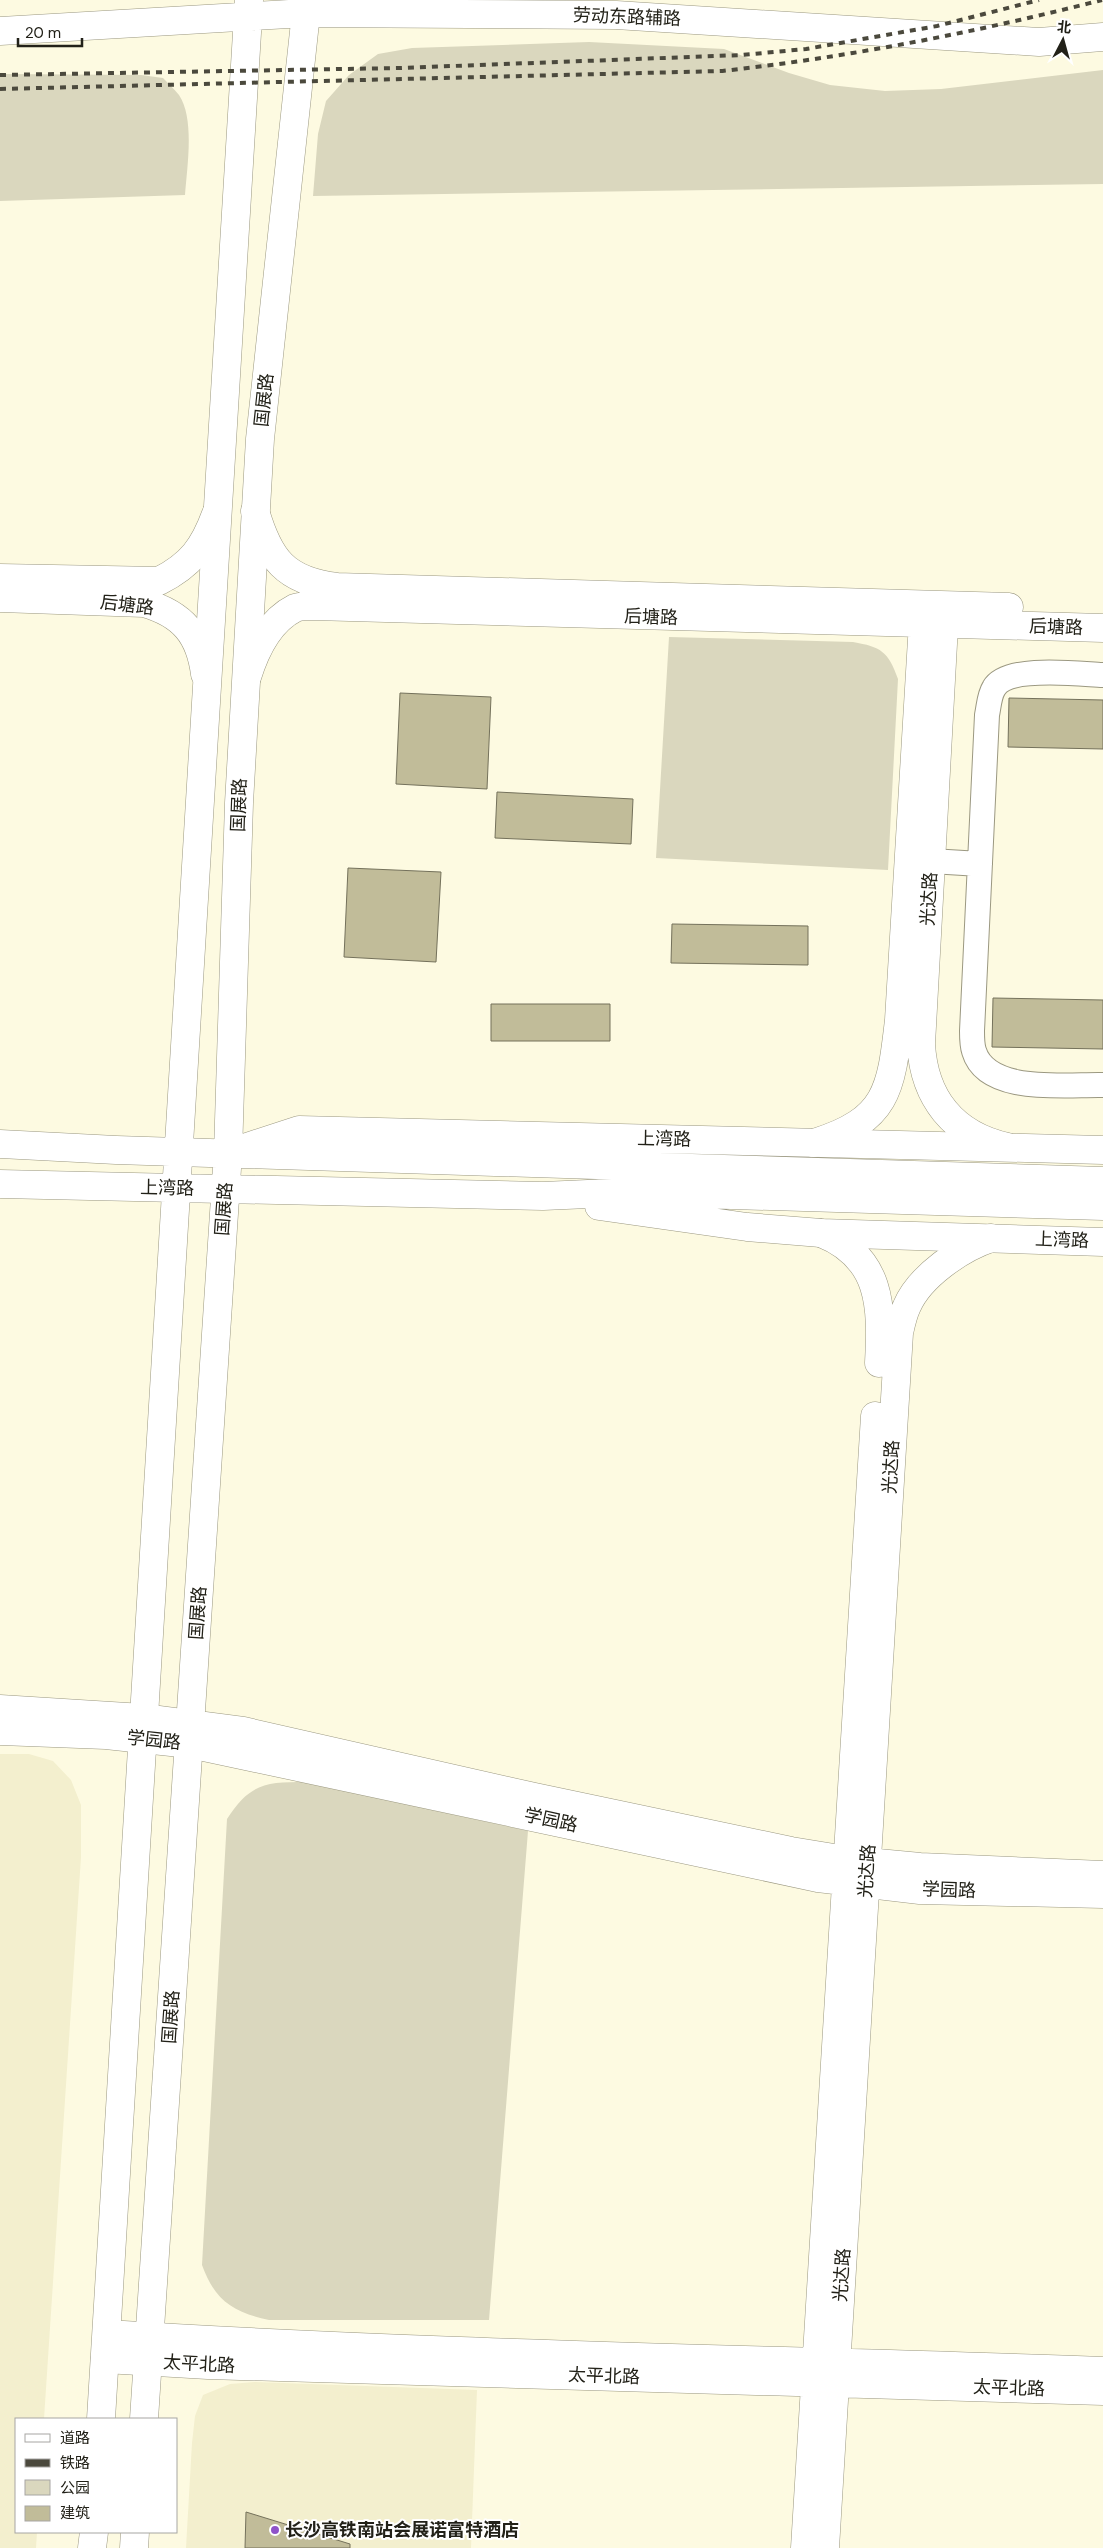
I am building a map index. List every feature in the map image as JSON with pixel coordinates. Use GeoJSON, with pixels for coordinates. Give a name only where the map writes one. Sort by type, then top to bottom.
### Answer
{"type":"FeatureCollection","features":[{"type":"Feature","properties":{"kind":"main road","name":"劳动东路辅路"},"geometry":{"type":"LineString","coordinates":[[0,31],[249,8],[306,6],[616,15],[1039,42],[1103,37]]}},
{"type":"Feature","properties":{"kind":"main road","name":"国展路"},"geometry":{"type":"LineString","coordinates":[[144,2418],[226,1189],[239,803],[255,510],[261,430],[306,6]]}},
{"type":"Feature","properties":{"kind":"main road"},"geometry":{"type":"LineString","coordinates":[[101,2418],[249,8]]}},
{"type":"Feature","properties":{"kind":"main road","name":"后塘路"},"geometry":{"type":"LineString","coordinates":[[255,510],[269,548],[280,565],[296,577],[316,584],[346,587],[934,614],[1103,628]]}},
{"type":"Feature","properties":{"kind":"main road","name":"后塘路"},"geometry":{"type":"LineString","coordinates":[[0,578],[159,581],[176,573],[203,545],[217,512]]}},
{"type":"Feature","properties":{"kind":"main road","name":"后塘路"},"geometry":{"type":"LineString","coordinates":[[0,598],[144,604],[159,608],[186,625],[197,639],[203,655],[207,684]]}},
{"type":"Feature","properties":{"kind":"main road","name":"后塘路"},"geometry":{"type":"LineString","coordinates":[[245,686],[255,656],[269,629],[296,608],[305,607],[934,614],[1103,610]]}},
{"type":"Feature","properties":{"kind":"main road","name":"光达路"},"geometry":{"type":"LineString","coordinates":[[934,614],[931,861],[920,1044],[922,1067],[928,1085],[940,1107],[957,1123],[994,1144],[1009,1148]]}},
{"type":"Feature","properties":{"kind":"main road","name":"光达路"},"geometry":{"type":"LineString","coordinates":[[813,1143],[845,1133],[871,1114],[884,1096],[894,1065],[934,614]]}},
{"type":"Feature","properties":{"kind":"main road","name":"上湾路"},"geometry":{"type":"LineString","coordinates":[[228,1153],[299,1130],[1103,1150]]}},
{"type":"Feature","properties":{"kind":"main road","name":"上湾路"},"geometry":{"type":"LineString","coordinates":[[0,1144],[1103,1181]]}},
{"type":"Feature","properties":{"kind":"main road","name":"上湾路"},"geometry":{"type":"LineString","coordinates":[[0,1184],[543,1196],[633,1192],[1103,1206]]}},
{"type":"Feature","properties":{"kind":"main road","name":"上湾路"},"geometry":{"type":"LineString","coordinates":[[543,1196],[738,1226],[821,1233],[1103,1242]]}},
{"type":"Feature","properties":{"kind":"main road","name":"光达路"},"geometry":{"type":"LineString","coordinates":[[805,2548],[825,2372],[856,1873],[881,1316],[878,1293],[857,1256],[836,1238],[821,1233]]}},
{"type":"Feature","properties":{"kind":"main road","name":"光达路"},"geometry":{"type":"LineString","coordinates":[[856,1873],[899,1333],[907,1305],[914,1293],[936,1270],[965,1248],[991,1238]]}},
{"type":"Feature","properties":{"kind":"main road","name":"学园路"},"geometry":{"type":"LineString","coordinates":[[0,1709],[191,1733],[793,1874],[856,1873],[920,1867],[1103,1875]]}},
{"type":"Feature","properties":{"kind":"main road","name":"学园路"},"geometry":{"type":"LineString","coordinates":[[0,1731],[143,1728]]}},
{"type":"Feature","properties":{"kind":"main road","name":"学园路"},"geometry":{"type":"LineString","coordinates":[[856,1873],[920,1890],[1103,1894]]}},
{"type":"Feature","properties":{"kind":"main road","name":"太平北路"},"geometry":{"type":"LineString","coordinates":[[106,2347],[825,2372],[1103,2391]]}},
{"type":"Feature","properties":{"kind":"main road","name":"太平北路"},"geometry":{"type":"LineString","coordinates":[[825,2372],[1103,2371]]}},
{"type":"Feature","properties":{"kind":"main road","name":"光达路"},"geometry":{"type":"LineString","coordinates":[[825,2372],[826,2548]]}},
{"type":"Feature","properties":{"kind":"main road"},"geometry":{"type":"LineString","coordinates":[[92,2548],[94,2533]]}},
{"type":"Feature","properties":{"kind":"main road"},"geometry":{"type":"LineString","coordinates":[[134,2548],[135,2533]]}},
{"type":"Feature","properties":{"kind":"street"},"geometry":{"type":"LineString","coordinates":[[1103,675],[1019,674],[1003,678],[994,687],[987,715],[972,1031],[974,1050],[981,1065],[996,1077],[1016,1083],[1103,1085]]}},
{"type":"Feature","properties":{"kind":"street"},"geometry":{"type":"LineString","coordinates":[[931,861],[980,864]]}},
{"type":"Feature","properties":{"kind":"shaded area"},"geometry":{"type":"Polygon","coordinates":[[[0,1754],[29,1754],[53,1761],[71,1780],[81,1805],[81,1857],[44,2418],[15,2418],[15,2533],[37,2533],[36,2548],[0,2548],[0,1754]]]}},
{"type":"Feature","properties":{"kind":"shaded area"},"geometry":{"type":"Polygon","coordinates":[[[255,2382],[477,2390],[471,2548],[186,2548],[195,2416],[203,2395],[230,2384],[255,2382]]]}},
{"type":"Feature","properties":{"kind":"green space"},"geometry":{"type":"Polygon","coordinates":[[[589,42],[724,49],[789,73],[830,85],[885,91],[941,89],[1103,70],[1103,184],[313,196],[318,134],[326,101],[349,75],[378,54],[412,48],[589,42]]]}},
{"type":"Feature","properties":{"kind":"green space"},"geometry":{"type":"Polygon","coordinates":[[[0,74],[141,75],[163,78],[179,95],[187,117],[189,144],[185,195],[0,201],[0,74]]]}},
{"type":"Feature","properties":{"kind":"green space"},"geometry":{"type":"Polygon","coordinates":[[[669,637],[853,642],[870,646],[887,656],[898,679],[888,870],[656,858],[669,637]]]}},
{"type":"Feature","properties":{"kind":"green space"},"geometry":{"type":"Polygon","coordinates":[[[306,1782],[528,1831],[489,2320],[269,2320],[235,2309],[227,2303],[213,2288],[202,2265],[227,1819],[243,1798],[260,1787],[269,1784],[306,1782]]]}},
{"type":"Feature","properties":{"kind":"building"},"geometry":{"type":"Polygon","coordinates":[[[400,693],[491,697],[487,789],[396,784],[400,693]]]}},
{"type":"Feature","properties":{"kind":"building"},"geometry":{"type":"Polygon","coordinates":[[[1009,698],[1103,700],[1103,749],[1008,747],[1009,698]]]}},
{"type":"Feature","properties":{"kind":"building"},"geometry":{"type":"Polygon","coordinates":[[[497,792],[633,799],[631,844],[495,838],[497,792]]]}},
{"type":"Feature","properties":{"kind":"building"},"geometry":{"type":"Polygon","coordinates":[[[348,868],[441,872],[436,962],[344,957],[348,868]]]}},
{"type":"Feature","properties":{"kind":"building"},"geometry":{"type":"Polygon","coordinates":[[[672,924],[808,926],[808,965],[671,963],[672,924]]]}},
{"type":"Feature","properties":{"kind":"building"},"geometry":{"type":"Polygon","coordinates":[[[993,998],[1103,1000],[1103,1049],[992,1047],[993,998]]]}},
{"type":"Feature","properties":{"kind":"building"},"geometry":{"type":"Polygon","coordinates":[[[491,1004],[610,1004],[610,1041],[491,1041],[491,1004]]]}},
{"type":"Feature","properties":{"kind":"building","name":"长沙高铁南站会展诺富特酒店"},"geometry":{"type":"Polygon","coordinates":[[[246,2512],[350,2544],[350,2548],[245,2548],[246,2512]]]}},
{"type":"Feature","properties":{"kind":"railway"},"geometry":{"type":"LineString","coordinates":[[0,75],[400,68],[742,55],[806,49],[937,26],[1039,0]]}},
{"type":"Feature","properties":{"kind":"railway"},"geometry":{"type":"LineString","coordinates":[[0,89],[722,71],[866,51],[1008,23],[1102,0]]}},
{"type":"Feature","properties":{"kind":"place","name":"长沙高铁南站会展诺富特酒店"},"geometry":{"type":"Point","coordinates":[275,2530]}}]}
